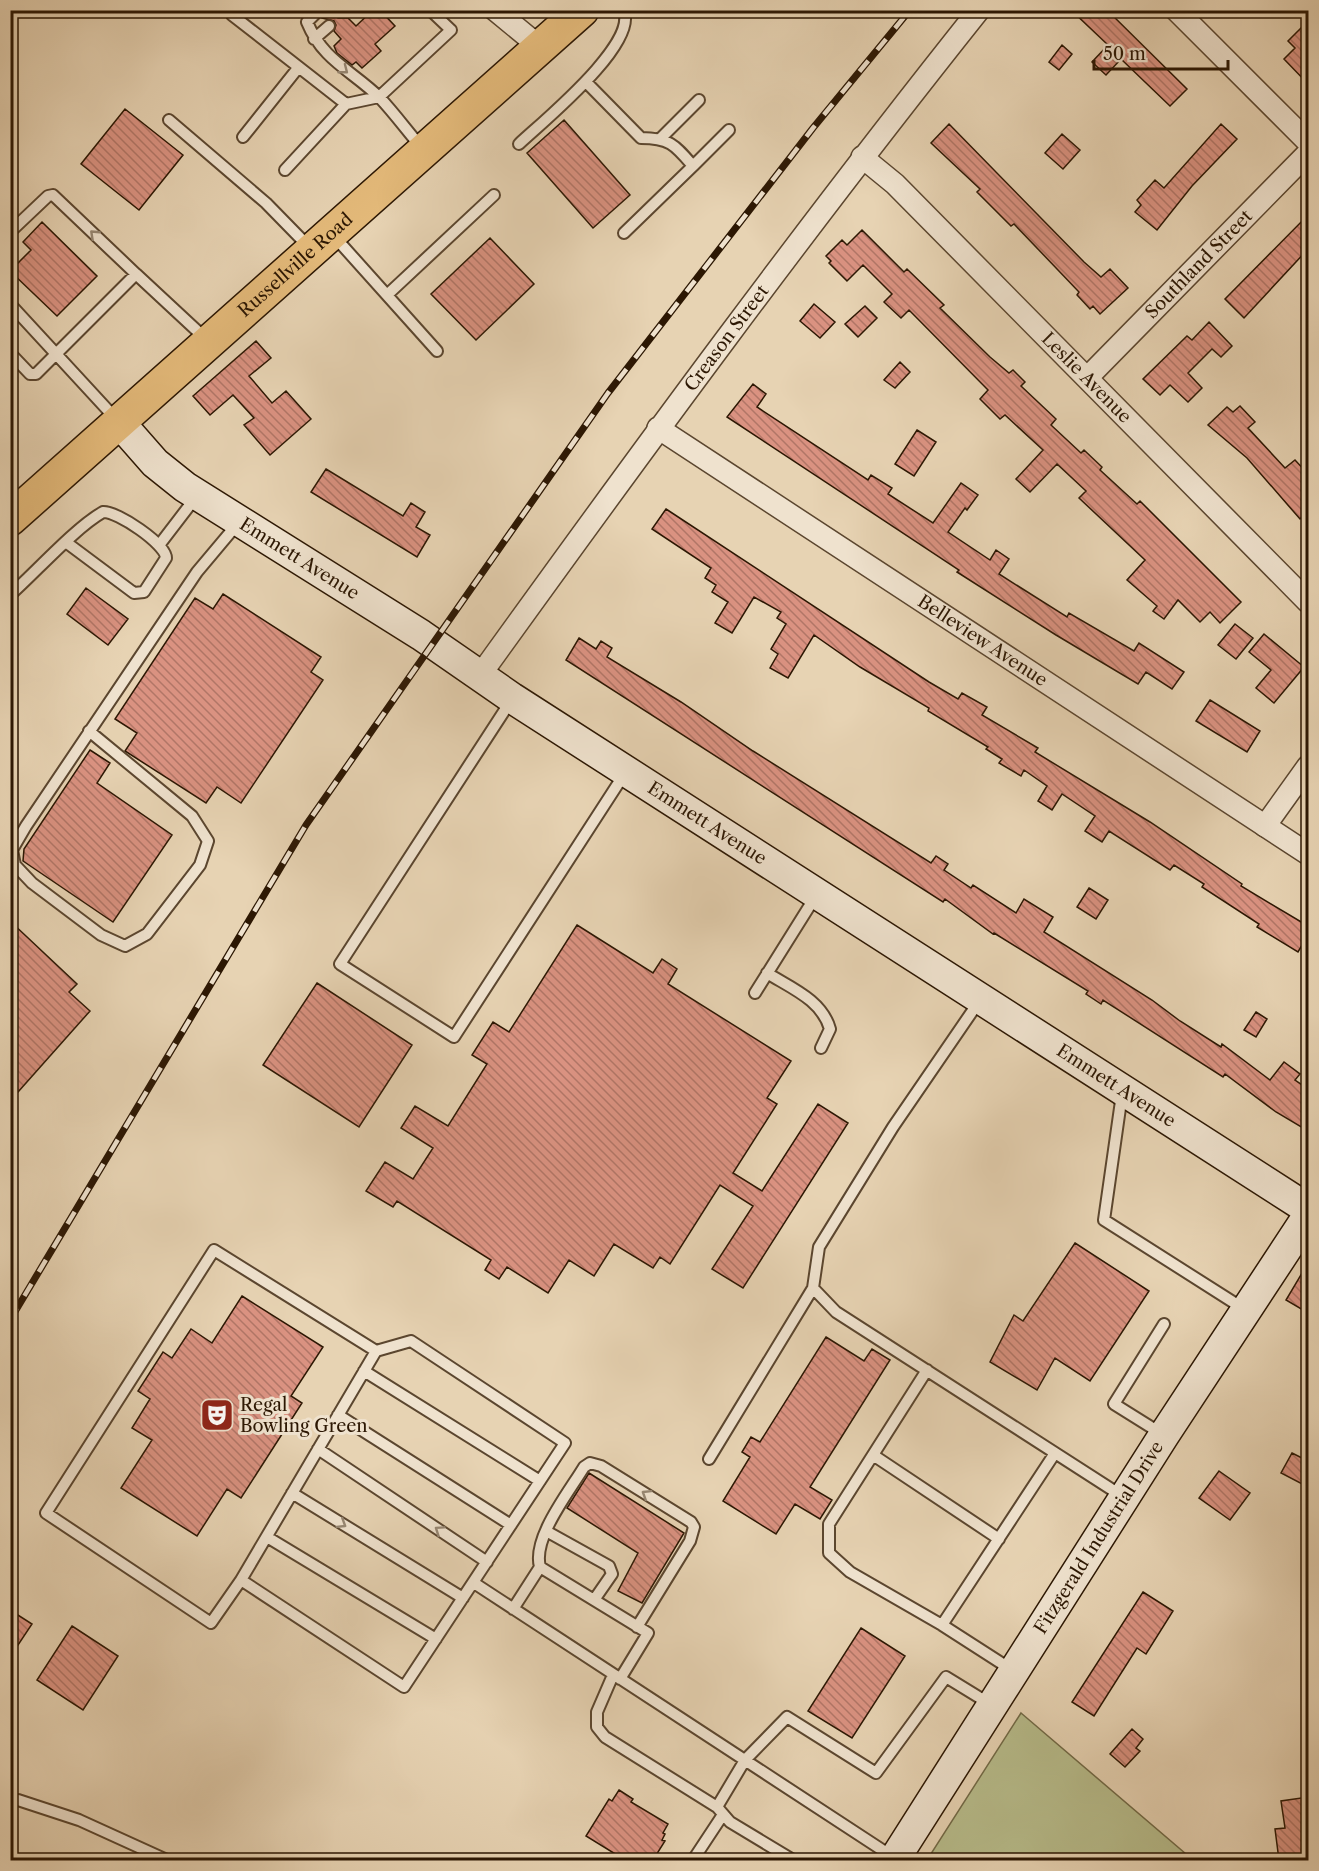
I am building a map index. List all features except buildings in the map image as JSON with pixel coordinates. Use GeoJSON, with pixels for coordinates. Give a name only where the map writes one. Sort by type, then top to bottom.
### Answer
{"type":"FeatureCollection","features":[{"type":"Feature","properties":{"kind":"main road","name":"Russellville Road"},"geometry":{"type":"LineString","coordinates":[[10,519],[582,10]]}},
{"type":"Feature","properties":{"kind":"street"},"geometry":{"type":"LineString","coordinates":[[495,10],[540,47]]}},
{"type":"Feature","properties":{"kind":"street","name":"Creason Street"},"geometry":{"type":"LineString","coordinates":[[481,674],[658,428],[862,157],[979,10]]}},
{"type":"Feature","properties":{"kind":"street"},"geometry":{"type":"LineString","coordinates":[[1176,10],[1308,142]]}},
{"type":"Feature","properties":{"kind":"street","name":"Southland Street"},"geometry":{"type":"LineString","coordinates":[[1088,377],[1308,153]]}},
{"type":"Feature","properties":{"kind":"street","name":"Leslie Avenue"},"geometry":{"type":"LineString","coordinates":[[862,157],[895,184],[1308,602]]}},
{"type":"Feature","properties":{"kind":"street","name":"Emmett Avenue"},"geometry":{"type":"LineString","coordinates":[[119,422],[155,464],[197,495],[481,674],[512,698],[1308,1209]]}},
{"type":"Feature","properties":{"kind":"street","name":"Belleview Avenue"},"geometry":{"type":"LineString","coordinates":[[658,428],[1308,854]]}},
{"type":"Feature","properties":{"kind":"street"},"geometry":{"type":"LineString","coordinates":[[1265,826],[1308,766]]}},
{"type":"Feature","properties":{"kind":"street","name":"Fitzgerald Industrial Drive"},"geometry":{"type":"LineString","coordinates":[[895,1860],[1164,1436],[1308,1216]]}},
{"type":"Feature","properties":{"kind":"lane"},"geometry":{"type":"LineString","coordinates":[[235,10],[232,15],[346,104]]}},
{"type":"Feature","properties":{"kind":"lane"},"geometry":{"type":"LineString","coordinates":[[319,10],[307,22],[314,39],[337,65],[379,97],[424,151]]}},
{"type":"Feature","properties":{"kind":"lane"},"geometry":{"type":"LineString","coordinates":[[285,170],[346,104],[379,97],[451,30],[430,10]]}},
{"type":"Feature","properties":{"kind":"lane"},"geometry":{"type":"LineString","coordinates":[[519,144],[586,82],[620,38],[624,26],[623,10]]}},
{"type":"Feature","properties":{"kind":"lane"},"geometry":{"type":"LineString","coordinates":[[314,39],[329,26]]}},
{"type":"Feature","properties":{"kind":"lane"},"geometry":{"type":"LineString","coordinates":[[243,137],[298,68]]}},
{"type":"Feature","properties":{"kind":"lane"},"geometry":{"type":"LineString","coordinates":[[586,82],[641,138],[661,138],[676,145],[693,166]]}},
{"type":"Feature","properties":{"kind":"lane"},"geometry":{"type":"LineString","coordinates":[[661,138],[699,100]]}},
{"type":"Feature","properties":{"kind":"lane"},"geometry":{"type":"LineString","coordinates":[[169,120],[266,203],[321,242],[387,295],[437,351]]}},
{"type":"Feature","properties":{"kind":"lane"},"geometry":{"type":"LineString","coordinates":[[624,233],[729,130]]}},
{"type":"Feature","properties":{"kind":"lane"},"geometry":{"type":"LineString","coordinates":[[10,232],[48,196],[53,195],[209,342]]}},
{"type":"Feature","properties":{"kind":"lane"},"geometry":{"type":"LineString","coordinates":[[387,295],[494,195]]}},
{"type":"Feature","properties":{"kind":"lane"},"geometry":{"type":"LineString","coordinates":[[10,353],[33,375],[136,274]]}},
{"type":"Feature","properties":{"kind":"lane"},"geometry":{"type":"LineString","coordinates":[[10,304],[119,422]]}},
{"type":"Feature","properties":{"kind":"lane"},"geometry":{"type":"LineString","coordinates":[[160,544],[197,495]]}},
{"type":"Feature","properties":{"kind":"lane"},"geometry":{"type":"LineString","coordinates":[[10,595],[67,543],[97,516],[109,512],[160,544],[166,553],[164,564],[144,592],[139,594],[129,590],[67,543]]}},
{"type":"Feature","properties":{"kind":"lane"},"geometry":{"type":"LineString","coordinates":[[89,731],[192,816],[208,842],[200,865],[147,934],[125,946],[101,935],[32,883],[15,865],[12,850],[89,731],[197,572],[240,522]]}},
{"type":"Feature","properties":{"kind":"lane"},"geometry":{"type":"LineString","coordinates":[[512,698],[340,964],[454,1037],[626,770]]}},
{"type":"Feature","properties":{"kind":"lane"},"geometry":{"type":"LineString","coordinates":[[755,993],[817,894]]}},
{"type":"Feature","properties":{"kind":"lane"},"geometry":{"type":"LineString","coordinates":[[767,973],[817,1004],[827,1017],[830,1029],[821,1048]]}},
{"type":"Feature","properties":{"kind":"lane"},"geometry":{"type":"LineString","coordinates":[[709,1459],[813,1288],[819,1247],[893,1127],[981,1000]]}},
{"type":"Feature","properties":{"kind":"lane"},"geometry":{"type":"LineString","coordinates":[[1123,1091],[1104,1220],[1246,1311]]}},
{"type":"Feature","properties":{"kind":"lane"},"geometry":{"type":"LineString","coordinates":[[241,1580],[404,1687],[565,1443],[411,1341],[376,1351],[241,1580],[211,1623],[46,1513],[214,1250],[376,1351]]}},
{"type":"Feature","properties":{"kind":"lane"},"geometry":{"type":"LineString","coordinates":[[813,1288],[836,1312],[1126,1498]]}},
{"type":"Feature","properties":{"kind":"lane"},"geometry":{"type":"LineString","coordinates":[[1164,1324],[1114,1404],[1164,1436]]}},
{"type":"Feature","properties":{"kind":"lane"},"geometry":{"type":"LineString","coordinates":[[927,1370],[829,1524],[828,1553],[850,1572],[942,1625],[1015,1672]]}},
{"type":"Feature","properties":{"kind":"lane"},"geometry":{"type":"LineString","coordinates":[[364,1371],[540,1481]]}},
{"type":"Feature","properties":{"kind":"lane"},"geometry":{"type":"LineString","coordinates":[[338,1415],[511,1526]]}},
{"type":"Feature","properties":{"kind":"lane"},"geometry":{"type":"LineString","coordinates":[[318,1449],[487,1562]]}},
{"type":"Feature","properties":{"kind":"lane"},"geometry":{"type":"LineString","coordinates":[[942,1625],[1055,1453]]}},
{"type":"Feature","properties":{"kind":"lane"},"geometry":{"type":"LineString","coordinates":[[873,1455],[999,1539]]}},
{"type":"Feature","properties":{"kind":"lane"},"geometry":{"type":"LineString","coordinates":[[638,1627],[690,1541],[694,1527],[691,1522],[600,1466],[590,1463],[584,1467],[546,1531],[537,1555],[540,1567],[638,1627],[648,1633],[617,1677],[597,1712],[597,1727],[605,1737],[793,1860]]}},
{"type":"Feature","properties":{"kind":"lane"},"geometry":{"type":"LineString","coordinates":[[292,1493],[463,1599]]}},
{"type":"Feature","properties":{"kind":"lane"},"geometry":{"type":"LineString","coordinates":[[546,1531],[609,1566],[612,1574],[594,1600]]}},
{"type":"Feature","properties":{"kind":"lane"},"geometry":{"type":"LineString","coordinates":[[267,1537],[436,1639]]}},
{"type":"Feature","properties":{"kind":"lane"},"geometry":{"type":"LineString","coordinates":[[513,1609],[540,1567]]}},
{"type":"Feature","properties":{"kind":"lane"},"geometry":{"type":"LineString","coordinates":[[474,1583],[895,1860]]}},
{"type":"Feature","properties":{"kind":"lane"},"geometry":{"type":"LineString","coordinates":[[693,1860],[745,1760],[787,1717],[876,1773],[946,1677],[993,1706]]}},
{"type":"Feature","properties":{"kind":"lane"},"geometry":{"type":"LineString","coordinates":[[18,1800],[79,1820],[167,1860]]}},
{"type":"Feature","properties":{"kind":"green space"},"geometry":{"type":"Polygon","coordinates":[[[1021,1713],[1193,1860],[927,1860],[1021,1713]]]}},
{"type":"Feature","properties":{"kind":"railway"},"geometry":{"type":"LineString","coordinates":[[10,1320],[306,825],[608,393],[813,128],[910,10]]}},
{"type":"Feature","properties":{"kind":"place","name":"Regal Bowling Green"},"geometry":{"type":"Point","coordinates":[217,1415]}}]}
